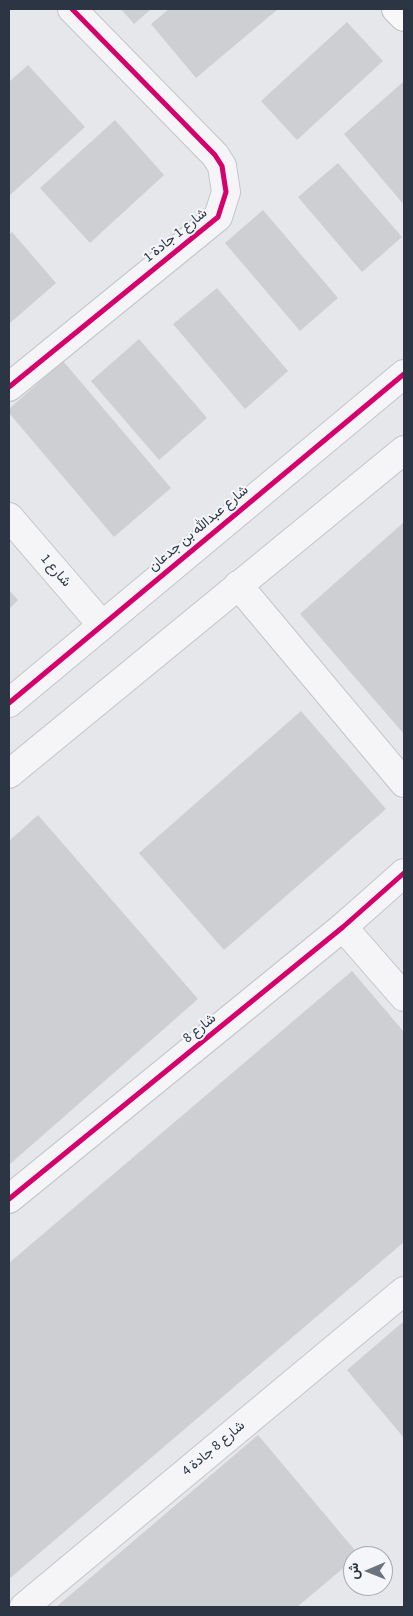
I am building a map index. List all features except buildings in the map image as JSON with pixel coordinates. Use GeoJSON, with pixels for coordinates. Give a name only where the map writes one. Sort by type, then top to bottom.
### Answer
{"type":"FeatureCollection","features":[{"type":"Feature","properties":{"kind":"highway"},"geometry":{"type":"LineString","coordinates":[[396,9],[404,17]]}},
{"type":"Feature","properties":{"kind":"street","name":"شارع 1 جادة 1"},"geometry":{"type":"LineString","coordinates":[[9,387],[218,218],[226,192],[222,166],[215,155],[72,9]]}},
{"type":"Feature","properties":{"kind":"street","name":"شارع عبدالله بن جدعان"},"geometry":{"type":"LineString","coordinates":[[9,703],[404,374]]}},
{"type":"Feature","properties":{"kind":"street"},"geometry":{"type":"LineString","coordinates":[[9,774],[404,450]]}},
{"type":"Feature","properties":{"kind":"street","name":"شارع 1"},"geometry":{"type":"LineString","coordinates":[[9,517],[102,625]]}},
{"type":"Feature","properties":{"kind":"street"},"geometry":{"type":"LineString","coordinates":[[238,585],[404,783]]}},
{"type":"Feature","properties":{"kind":"street","name":"شارع 8"},"geometry":{"type":"LineString","coordinates":[[9,1200],[343,927],[404,873]]}},
{"type":"Feature","properties":{"kind":"street"},"geometry":{"type":"LineString","coordinates":[[343,927],[404,997]]}},
{"type":"Feature","properties":{"kind":"street","name":"شارع 8 جادة 4"},"geometry":{"type":"LineString","coordinates":[[24,1607],[404,1291]]}},
{"type":"Feature","properties":{"kind":"cycle path"},"geometry":{"type":"LineString","coordinates":[[9,387],[218,217],[226,192],[222,166],[215,155],[72,9]]}},
{"type":"Feature","properties":{"kind":"cycle path"},"geometry":{"type":"LineString","coordinates":[[9,703],[404,374]]}},
{"type":"Feature","properties":{"kind":"cycle path"},"geometry":{"type":"LineString","coordinates":[[9,1199],[343,927],[404,873]]}}]}
